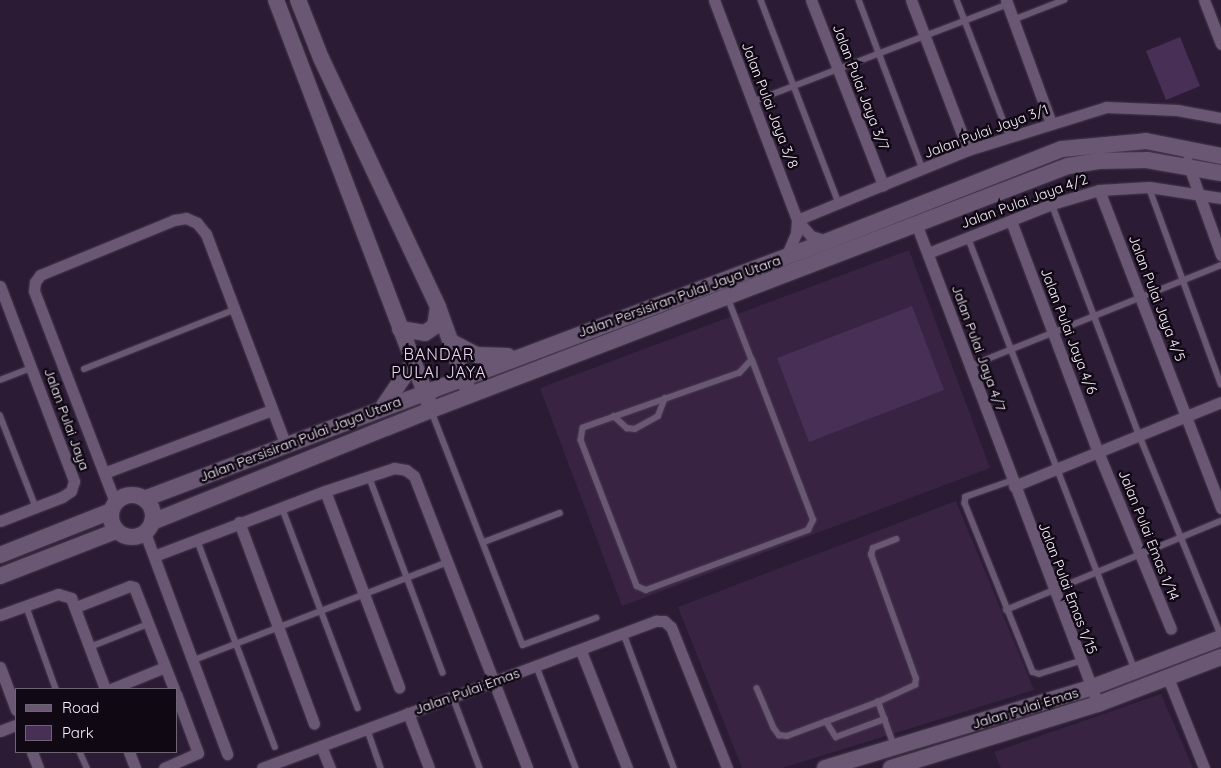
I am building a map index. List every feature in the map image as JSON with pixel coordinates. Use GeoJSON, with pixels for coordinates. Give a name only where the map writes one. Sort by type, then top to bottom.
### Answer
{"type":"FeatureCollection","features":[{"type":"Feature","properties":{"kind":"main road"},"geometry":{"type":"LineString","coordinates":[[276,0],[431,410]]}},
{"type":"Feature","properties":{"kind":"main road"},"geometry":{"type":"LineString","coordinates":[[298,0],[321,58],[438,307],[470,396]]}},
{"type":"Feature","properties":{"kind":"main road","name":"Jalan Persisiran Pulai Jaya Utara"},"geometry":{"type":"LineString","coordinates":[[144,499],[286,446],[383,407],[828,241],[1062,149],[1146,141],[1221,173]]}},
{"type":"Feature","properties":{"kind":"main road","name":"Jalan Persisiran Pulai Jaya Utara"},"geometry":{"type":"LineString","coordinates":[[148,528],[431,410],[917,226],[1068,166],[1099,160],[1221,156]]}},
{"type":"Feature","properties":{"kind":"main road"},"geometry":{"type":"LineString","coordinates":[[400,329],[425,333],[434,326],[438,307]]}},
{"type":"Feature","properties":{"kind":"main road"},"geometry":{"type":"LineString","coordinates":[[451,342],[476,355],[523,355]]}},
{"type":"Feature","properties":{"kind":"main road"},"geometry":{"type":"LineString","coordinates":[[383,407],[413,363]]}},
{"type":"Feature","properties":{"kind":"main road"},"geometry":{"type":"LineString","coordinates":[[0,555],[113,507],[127,495],[144,499],[152,509],[148,528],[130,537],[116,531],[0,576]]}},
{"type":"Feature","properties":{"kind":"main road"},"geometry":{"type":"LineString","coordinates":[[113,507],[116,531]]}},
{"type":"Feature","properties":{"kind":"main road","name":"Jalan Pulai Emas"},"geometry":{"type":"LineString","coordinates":[[825,768],[1090,688],[1221,637]]}},
{"type":"Feature","properties":{"kind":"main road","name":"Jalan Pulai Emas"},"geometry":{"type":"LineString","coordinates":[[891,768],[1098,704],[1221,657]]}},
{"type":"Feature","properties":{"kind":"street","name":"Jalan Pulai Jaya 3/8"},"geometry":{"type":"LineString","coordinates":[[714,0],[797,220]]}},
{"type":"Feature","properties":{"kind":"street","name":"Jalan Pulai Jaya 3/7"},"geometry":{"type":"LineString","coordinates":[[811,0],[883,185]]}},
{"type":"Feature","properties":{"kind":"street"},"geometry":{"type":"LineString","coordinates":[[911,0],[968,150]]}},
{"type":"Feature","properties":{"kind":"street"},"geometry":{"type":"LineString","coordinates":[[1204,0],[1221,44]]}},
{"type":"Feature","properties":{"kind":"street"},"geometry":{"type":"LineString","coordinates":[[1007,2],[1051,123]]}},
{"type":"Feature","properties":{"kind":"street","name":"Jalan Pulai Jaya 3/1"},"geometry":{"type":"LineString","coordinates":[[797,220],[1009,135],[1106,107],[1177,110],[1221,118]]}},
{"type":"Feature","properties":{"kind":"street"},"geometry":{"type":"LineString","coordinates":[[1187,157],[1197,193],[1221,255]]}},
{"type":"Feature","properties":{"kind":"street","name":"Jalan Pulai Jaya 4/2"},"geometry":{"type":"LineString","coordinates":[[928,253],[1052,204],[1099,190],[1149,188],[1197,193],[1221,198]]}},
{"type":"Feature","properties":{"kind":"street","name":"Jalan Pulai Jaya 4/5"},"geometry":{"type":"LineString","coordinates":[[1099,190],[1221,508]]}},
{"type":"Feature","properties":{"kind":"street"},"geometry":{"type":"LineString","coordinates":[[113,507],[104,473],[34,291],[40,275],[186,218],[197,223],[206,234],[286,446]]}},
{"type":"Feature","properties":{"kind":"street"},"geometry":{"type":"LineString","coordinates":[[797,220],[811,236],[828,241]]}},
{"type":"Feature","properties":{"kind":"street"},"geometry":{"type":"LineString","coordinates":[[786,256],[796,234],[797,220]]}},
{"type":"Feature","properties":{"kind":"street","name":"Jalan Pulai Jaya 4/6"},"geometry":{"type":"LineString","coordinates":[[1012,221],[1098,452]]}},
{"type":"Feature","properties":{"kind":"street","name":"Jalan Pulai Jaya 4/7"},"geometry":{"type":"LineString","coordinates":[[917,226],[1013,483]]}},
{"type":"Feature","properties":{"kind":"street","name":"Jalan Pulai Jaya"},"geometry":{"type":"LineString","coordinates":[[0,286],[74,482],[70,491],[0,521]]}},
{"type":"Feature","properties":{"kind":"street"},"geometry":{"type":"LineString","coordinates":[[1013,483],[1056,469],[1221,402]]}},
{"type":"Feature","properties":{"kind":"street"},"geometry":{"type":"LineString","coordinates":[[104,473],[272,410]]}},
{"type":"Feature","properties":{"kind":"street","name":"Jalan Pulai Emas 1/14"},"geometry":{"type":"LineString","coordinates":[[1098,452],[1171,629]]}},
{"type":"Feature","properties":{"kind":"street"},"geometry":{"type":"LineString","coordinates":[[154,556],[239,522],[325,491],[369,476],[401,468],[414,476],[527,768]]}},
{"type":"Feature","properties":{"kind":"street","name":"Jalan Pulai Emas 1/15"},"geometry":{"type":"LineString","coordinates":[[1013,483],[1090,688],[1098,704]]}},
{"type":"Feature","properties":{"kind":"street","name":"Jalan Pulai Emas"},"geometry":{"type":"LineString","coordinates":[[325,491],[399,687]]}},
{"type":"Feature","properties":{"kind":"street"},"geometry":{"type":"LineString","coordinates":[[239,522],[314,724]]}},
{"type":"Feature","properties":{"kind":"street"},"geometry":{"type":"LineString","coordinates":[[148,528],[154,556],[194,660],[227,754]]}},
{"type":"Feature","properties":{"kind":"street"},"geometry":{"type":"LineString","coordinates":[[76,606],[130,586],[134,587],[150,623],[174,688]]}},
{"type":"Feature","properties":{"kind":"street"},"geometry":{"type":"LineString","coordinates":[[0,615],[58,594],[71,598],[76,606],[105,688]]}},
{"type":"Feature","properties":{"kind":"street","name":"Jalan Pulai Emas"},"geometry":{"type":"LineString","coordinates":[[262,768],[280,765],[367,728],[581,651],[656,621],[664,621],[671,627],[727,768]]}},
{"type":"Feature","properties":{"kind":"street"},"geometry":{"type":"LineString","coordinates":[[581,651],[627,768]]}},
{"type":"Feature","properties":{"kind":"street"},"geometry":{"type":"LineString","coordinates":[[0,667],[15,707]]}},
{"type":"Feature","properties":{"kind":"street"},"geometry":{"type":"LineString","coordinates":[[114,688],[165,667]]}},
{"type":"Feature","properties":{"kind":"street"},"geometry":{"type":"LineString","coordinates":[[1168,678],[1204,768]]}},
{"type":"Feature","properties":{"kind":"street"},"geometry":{"type":"LineString","coordinates":[[408,713],[429,768]]}},
{"type":"Feature","properties":{"kind":"street"},"geometry":{"type":"LineString","coordinates":[[164,768],[198,753],[180,714]]}},
{"type":"Feature","properties":{"kind":"street"},"geometry":{"type":"LineString","coordinates":[[0,731],[15,725]]}},
{"type":"Feature","properties":{"kind":"street"},"geometry":{"type":"LineString","coordinates":[[321,746],[330,768]]}},
{"type":"Feature","properties":{"kind":"street"},"geometry":{"type":"LineString","coordinates":[[32,753],[38,768]]}},
{"type":"Feature","properties":{"kind":"street"},"geometry":{"type":"LineString","coordinates":[[128,753],[135,768]]}},
{"type":"Feature","properties":{"kind":"lane"},"geometry":{"type":"LineString","coordinates":[[761,0],[839,203]]}},
{"type":"Feature","properties":{"kind":"lane"},"geometry":{"type":"LineString","coordinates":[[859,0],[923,169]]}},
{"type":"Feature","properties":{"kind":"lane"},"geometry":{"type":"LineString","coordinates":[[957,0],[1009,135]]}},
{"type":"Feature","properties":{"kind":"lane"},"geometry":{"type":"LineString","coordinates":[[1014,20],[1062,0]]}},
{"type":"Feature","properties":{"kind":"lane"},"geometry":{"type":"LineString","coordinates":[[752,102],[879,55],[1007,2]]}},
{"type":"Feature","properties":{"kind":"lane"},"geometry":{"type":"LineString","coordinates":[[1149,188],[1221,384]]}},
{"type":"Feature","properties":{"kind":"lane"},"geometry":{"type":"LineString","coordinates":[[1052,204],[1139,434],[1221,637]]}},
{"type":"Feature","properties":{"kind":"lane"},"geometry":{"type":"LineString","coordinates":[[968,237],[1135,670]]}},
{"type":"Feature","properties":{"kind":"lane"},"geometry":{"type":"LineString","coordinates":[[970,366],[1054,330],[1221,265]]}},
{"type":"Feature","properties":{"kind":"lane"},"geometry":{"type":"LineString","coordinates":[[728,298],[752,360],[813,520],[808,530],[646,590],[637,586],[581,440],[583,428],[740,373],[752,360]]}},
{"type":"Feature","properties":{"kind":"lane"},"geometry":{"type":"LineString","coordinates":[[84,369],[234,310]]}},
{"type":"Feature","properties":{"kind":"lane"},"geometry":{"type":"LineString","coordinates":[[0,380],[32,368]]}},
{"type":"Feature","properties":{"kind":"lane"},"geometry":{"type":"LineString","coordinates":[[614,416],[627,428],[635,429],[658,416],[665,398]]}},
{"type":"Feature","properties":{"kind":"lane"},"geometry":{"type":"LineString","coordinates":[[431,410],[523,645],[596,618]]}},
{"type":"Feature","properties":{"kind":"lane"},"geometry":{"type":"LineString","coordinates":[[0,415],[36,507]]}},
{"type":"Feature","properties":{"kind":"lane"},"geometry":{"type":"LineString","coordinates":[[369,476],[443,673]]}},
{"type":"Feature","properties":{"kind":"lane"},"geometry":{"type":"LineString","coordinates":[[1013,483],[964,499],[1006,610],[1035,675],[1080,660]]}},
{"type":"Feature","properties":{"kind":"lane"},"geometry":{"type":"LineString","coordinates":[[282,507],[358,708]]}},
{"type":"Feature","properties":{"kind":"lane"},"geometry":{"type":"LineString","coordinates":[[484,542],[560,513]]}},
{"type":"Feature","properties":{"kind":"lane"},"geometry":{"type":"LineString","coordinates":[[1006,610],[1052,588],[1098,572],[1221,521]]}},
{"type":"Feature","properties":{"kind":"lane"},"geometry":{"type":"LineString","coordinates":[[197,539],[275,747]]}},
{"type":"Feature","properties":{"kind":"lane"},"geometry":{"type":"LineString","coordinates":[[757,688],[779,735],[787,736],[878,702],[915,685],[916,679],[871,555],[873,548],[896,539]]}},
{"type":"Feature","properties":{"kind":"lane"},"geometry":{"type":"LineString","coordinates":[[194,660],[448,562]]}},
{"type":"Feature","properties":{"kind":"lane"},"geometry":{"type":"LineString","coordinates":[[26,605],[56,688]]}},
{"type":"Feature","properties":{"kind":"lane"},"geometry":{"type":"LineString","coordinates":[[90,646],[150,623]]}},
{"type":"Feature","properties":{"kind":"lane"},"geometry":{"type":"LineString","coordinates":[[624,634],[674,768]]}},
{"type":"Feature","properties":{"kind":"lane"},"geometry":{"type":"LineString","coordinates":[[537,666],[576,768]]}},
{"type":"Feature","properties":{"kind":"lane"},"geometry":{"type":"LineString","coordinates":[[453,697],[480,768]]}},
{"type":"Feature","properties":{"kind":"lane"},"geometry":{"type":"LineString","coordinates":[[878,702],[895,748]]}},
{"type":"Feature","properties":{"kind":"lane"},"geometry":{"type":"LineString","coordinates":[[826,721],[836,737],[885,719]]}},
{"type":"Feature","properties":{"kind":"lane"},"geometry":{"type":"LineString","coordinates":[[367,728],[382,768]]}},
{"type":"Feature","properties":{"kind":"lane"},"geometry":{"type":"LineString","coordinates":[[80,753],[87,768]]}},
{"type":"Feature","properties":{"kind":"shaded area"},"geometry":{"type":"Polygon","coordinates":[[[909,250],[990,468],[622,606],[540,388],[909,250]]]}},
{"type":"Feature","properties":{"kind":"shaded area"},"geometry":{"type":"Polygon","coordinates":[[[956,501],[1034,690],[782,768],[742,768],[678,607],[956,501]]]}},
{"type":"Feature","properties":{"kind":"shaded area"},"geometry":{"type":"Polygon","coordinates":[[[1161,694],[1193,768],[1001,768],[994,752],[1161,694]]]}},
{"type":"Feature","properties":{"kind":"green space"},"geometry":{"type":"Polygon","coordinates":[[[1180,37],[1200,86],[1166,100],[1146,51],[1180,37]]]}},
{"type":"Feature","properties":{"kind":"green space"},"geometry":{"type":"Polygon","coordinates":[[[912,306],[944,390],[809,442],[777,358],[912,306]]]}},
{"type":"Feature","properties":{"kind":"district","name":"BANDAR PULAI JAYA"},"geometry":{"type":"Point","coordinates":[439,363]}}]}
